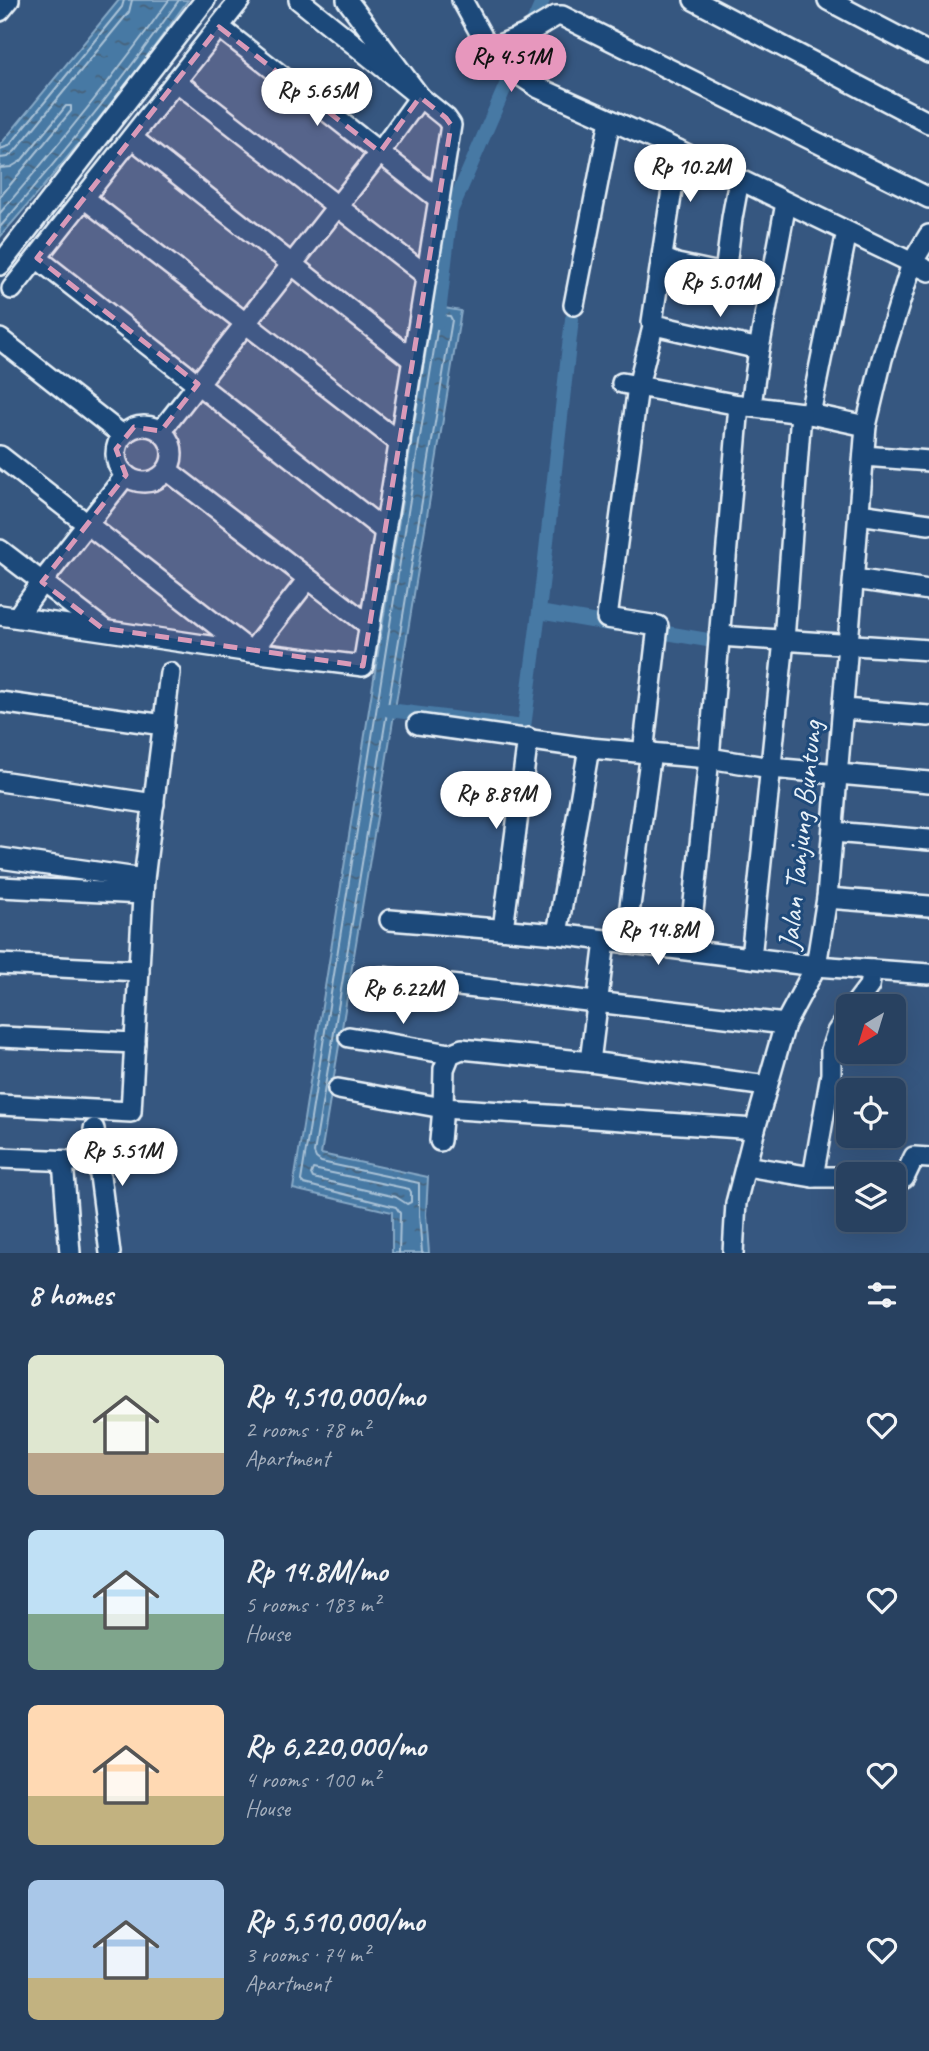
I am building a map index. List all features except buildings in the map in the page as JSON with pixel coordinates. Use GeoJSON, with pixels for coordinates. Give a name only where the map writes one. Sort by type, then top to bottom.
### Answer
{"type":"FeatureCollection","features":[{"type":"Feature","properties":{"kind":"street"},"geometry":{"type":"LineString","coordinates":[[0,11],[9,0]]}},
{"type":"Feature","properties":{"kind":"street"},"geometry":{"type":"LineString","coordinates":[[0,265],[205,0]]}},
{"type":"Feature","properties":{"kind":"street"},"geometry":{"type":"LineString","coordinates":[[12,289],[240,0]]}},
{"type":"Feature","properties":{"kind":"street"},"geometry":{"type":"LineString","coordinates":[[8,616],[363,666],[451,125],[446,118],[299,0]]}},
{"type":"Feature","properties":{"kind":"street"},"geometry":{"type":"LineString","coordinates":[[346,0],[420,97]]}},
{"type":"Feature","properties":{"kind":"street"},"geometry":{"type":"LineString","coordinates":[[462,0],[489,49],[506,66],[539,88],[678,150],[920,267]]}},
{"type":"Feature","properties":{"kind":"street"},"geometry":{"type":"LineString","coordinates":[[694,0],[929,123]]}},
{"type":"Feature","properties":{"kind":"street"},"geometry":{"type":"LineString","coordinates":[[828,0],[929,53]]}},
{"type":"Feature","properties":{"kind":"street"},"geometry":{"type":"LineString","coordinates":[[489,49],[556,16],[562,16],[929,198]]}},
{"type":"Feature","properties":{"kind":"street"},"geometry":{"type":"LineString","coordinates":[[219,27],[439,199]]}},
{"type":"Feature","properties":{"kind":"street"},"geometry":{"type":"LineString","coordinates":[[176,81],[426,276]]}},
{"type":"Feature","properties":{"kind":"street"},"geometry":{"type":"LineString","coordinates":[[161,431],[420,97]]}},
{"type":"Feature","properties":{"kind":"street"},"geometry":{"type":"LineString","coordinates":[[574,306],[610,120]]}},
{"type":"Feature","properties":{"kind":"street"},"geometry":{"type":"LineString","coordinates":[[132,138],[413,360]]}},
{"type":"Feature","properties":{"kind":"street"},"geometry":{"type":"LineString","coordinates":[[625,943],[659,626],[607,618],[630,384],[654,324],[656,290],[678,150]]}},
{"type":"Feature","properties":{"kind":"street"},"geometry":{"type":"LineString","coordinates":[[725,274],[739,180]]}},
{"type":"Feature","properties":{"kind":"street"},"geometry":{"type":"LineString","coordinates":[[84,198],[400,443]]}},
{"type":"Feature","properties":{"kind":"street"},"geometry":{"type":"LineString","coordinates":[[689,950],[745,405],[759,349],[786,203]]}},
{"type":"Feature","properties":{"kind":"street"},"geometry":{"type":"LineString","coordinates":[[751,958],[806,413],[847,232]]}},
{"type":"Feature","properties":{"kind":"street","name":"Jalan Tanjung Buntung"},"geometry":{"type":"LineString","coordinates":[[733,1253],[736,1203],[767,1086],[785,1024],[816,967],[827,898],[866,426],[882,359],[920,267],[929,235]]}},
{"type":"Feature","properties":{"kind":"street"},"geometry":{"type":"LineString","coordinates":[[663,256],[677,264],[771,284]]}},
{"type":"Feature","properties":{"kind":"street"},"geometry":{"type":"LineString","coordinates":[[37,258],[385,531]]}},
{"type":"Feature","properties":{"kind":"street"},"geometry":{"type":"LineString","coordinates":[[654,324],[759,349]]}},
{"type":"Feature","properties":{"kind":"street"},"geometry":{"type":"LineString","coordinates":[[0,339],[122,435]]}},
{"type":"Feature","properties":{"kind":"street"},"geometry":{"type":"LineString","coordinates":[[630,384],[806,413],[866,426]]}},
{"type":"Feature","properties":{"kind":"street"},"geometry":{"type":"LineString","coordinates":[[141,426],[161,431],[170,442],[173,457],[167,470],[155,480],[140,482],[126,475],[118,463],[116,449],[122,435],[141,426]]}},
{"type":"Feature","properties":{"kind":"street"},"geometry":{"type":"LineString","coordinates":[[0,456],[251,652]]}},
{"type":"Feature","properties":{"kind":"street"},"geometry":{"type":"LineString","coordinates":[[864,456],[929,461]]}},
{"type":"Feature","properties":{"kind":"street"},"geometry":{"type":"LineString","coordinates":[[167,470],[370,626]]}},
{"type":"Feature","properties":{"kind":"street"},"geometry":{"type":"LineString","coordinates":[[8,616],[42,582],[126,475]]}},
{"type":"Feature","properties":{"kind":"street"},"geometry":{"type":"LineString","coordinates":[[859,514],[929,524]]}},
{"type":"Feature","properties":{"kind":"street"},"geometry":{"type":"LineString","coordinates":[[0,550],[103,628]]}},
{"type":"Feature","properties":{"kind":"street"},"geometry":{"type":"LineString","coordinates":[[251,652],[308,579]]}},
{"type":"Feature","properties":{"kind":"street"},"geometry":{"type":"LineString","coordinates":[[854,579],[929,590]]}},
{"type":"Feature","properties":{"kind":"street"},"geometry":{"type":"LineString","coordinates":[[719,641],[848,651],[929,650]]}},
{"type":"Feature","properties":{"kind":"street"},"geometry":{"type":"LineString","coordinates":[[0,1105],[131,1112],[144,887],[170,673]]}},
{"type":"Feature","properties":{"kind":"street"},"geometry":{"type":"LineString","coordinates":[[0,702],[163,725]]}},
{"type":"Feature","properties":{"kind":"street"},"geometry":{"type":"LineString","coordinates":[[844,709],[929,716]]}},
{"type":"Feature","properties":{"kind":"street"},"geometry":{"type":"LineString","coordinates":[[418,724],[589,748],[929,782]]}},
{"type":"Feature","properties":{"kind":"street"},"geometry":{"type":"LineString","coordinates":[[503,929],[528,738]]}},
{"type":"Feature","properties":{"kind":"street"},"geometry":{"type":"LineString","coordinates":[[557,934],[589,748]]}},
{"type":"Feature","properties":{"kind":"street"},"geometry":{"type":"LineString","coordinates":[[0,781],[153,804]]}},
{"type":"Feature","properties":{"kind":"street"},"geometry":{"type":"LineString","coordinates":[[833,832],[929,840]]}},
{"type":"Feature","properties":{"kind":"street"},"geometry":{"type":"LineString","coordinates":[[0,858],[144,887]]}},
{"type":"Feature","properties":{"kind":"street"},"geometry":{"type":"LineString","coordinates":[[0,887],[144,887]]}},
{"type":"Feature","properties":{"kind":"street"},"geometry":{"type":"LineString","coordinates":[[827,898],[929,906]]}},
{"type":"Feature","properties":{"kind":"street"},"geometry":{"type":"LineString","coordinates":[[390,920],[557,934],[816,967],[929,974]]}},
{"type":"Feature","properties":{"kind":"street"},"geometry":{"type":"LineString","coordinates":[[590,1062],[606,941]]}},
{"type":"Feature","properties":{"kind":"street"},"geometry":{"type":"LineString","coordinates":[[0,964],[139,971]]}},
{"type":"Feature","properties":{"kind":"street"},"geometry":{"type":"LineString","coordinates":[[863,994],[869,986],[872,970]]}},
{"type":"Feature","properties":{"kind":"street"},"geometry":{"type":"LineString","coordinates":[[381,978],[785,1024]]}},
{"type":"Feature","properties":{"kind":"street"},"geometry":{"type":"LineString","coordinates":[[813,1177],[831,1074],[831,1050],[836,1035]]}},
{"type":"Feature","properties":{"kind":"street"},"geometry":{"type":"LineString","coordinates":[[0,1037],[135,1044]]}},
{"type":"Feature","properties":{"kind":"street"},"geometry":{"type":"LineString","coordinates":[[349,1037],[450,1054],[462,1049],[590,1062],[767,1086]]}},
{"type":"Feature","properties":{"kind":"street"},"geometry":{"type":"LineString","coordinates":[[440,1140],[444,1069],[450,1054]]}},
{"type":"Feature","properties":{"kind":"street"},"geometry":{"type":"LineString","coordinates":[[338,1089],[443,1108],[755,1129]]}},
{"type":"Feature","properties":{"kind":"street"},"geometry":{"type":"LineString","coordinates":[[94,1129],[110,1253]]}},
{"type":"Feature","properties":{"kind":"street"},"geometry":{"type":"LineString","coordinates":[[906,1174],[914,1157],[929,1158]]}},
{"type":"Feature","properties":{"kind":"street"},"geometry":{"type":"LineString","coordinates":[[0,1158],[98,1162]]}},
{"type":"Feature","properties":{"kind":"street"},"geometry":{"type":"LineString","coordinates":[[63,1161],[70,1253]]}},
{"type":"Feature","properties":{"kind":"street"},"geometry":{"type":"LineString","coordinates":[[746,1166],[813,1177],[836,1177]]}},
{"type":"Feature","properties":{"kind":"highlighted area"},"geometry":{"type":"Polygon","coordinates":[[[219,27],[380,152],[420,97],[446,118],[451,125],[363,666],[102,628],[42,582],[126,475],[116,449],[134,427],[161,431],[198,384],[37,258],[219,27]]]}},
{"type":"Feature","properties":{"kind":"water"},"geometry":{"type":"Polygon","coordinates":[[[119,0],[188,0],[97,121],[0,237],[0,145],[119,0]]]}},
{"type":"Feature","properties":{"kind":"water"},"geometry":{"type":"Polygon","coordinates":[[[433,306],[461,311],[321,1154],[428,1177],[426,1214],[429,1253],[392,1253],[392,1212],[293,1189],[433,306]]]}},
{"type":"Feature","properties":{"kind":"waterway"},"geometry":{"type":"LineString","coordinates":[[438,322],[451,211],[543,0]]}},
{"type":"Feature","properties":{"kind":"waterway"},"geometry":{"type":"LineString","coordinates":[[572,319],[539,612],[615,625]]}},
{"type":"Feature","properties":{"kind":"waterway"},"geometry":{"type":"LineString","coordinates":[[389,710],[524,727],[539,612]]}},
{"type":"Feature","properties":{"kind":"waterway"},"geometry":{"type":"LineString","coordinates":[[649,630],[725,643]]}}]}
